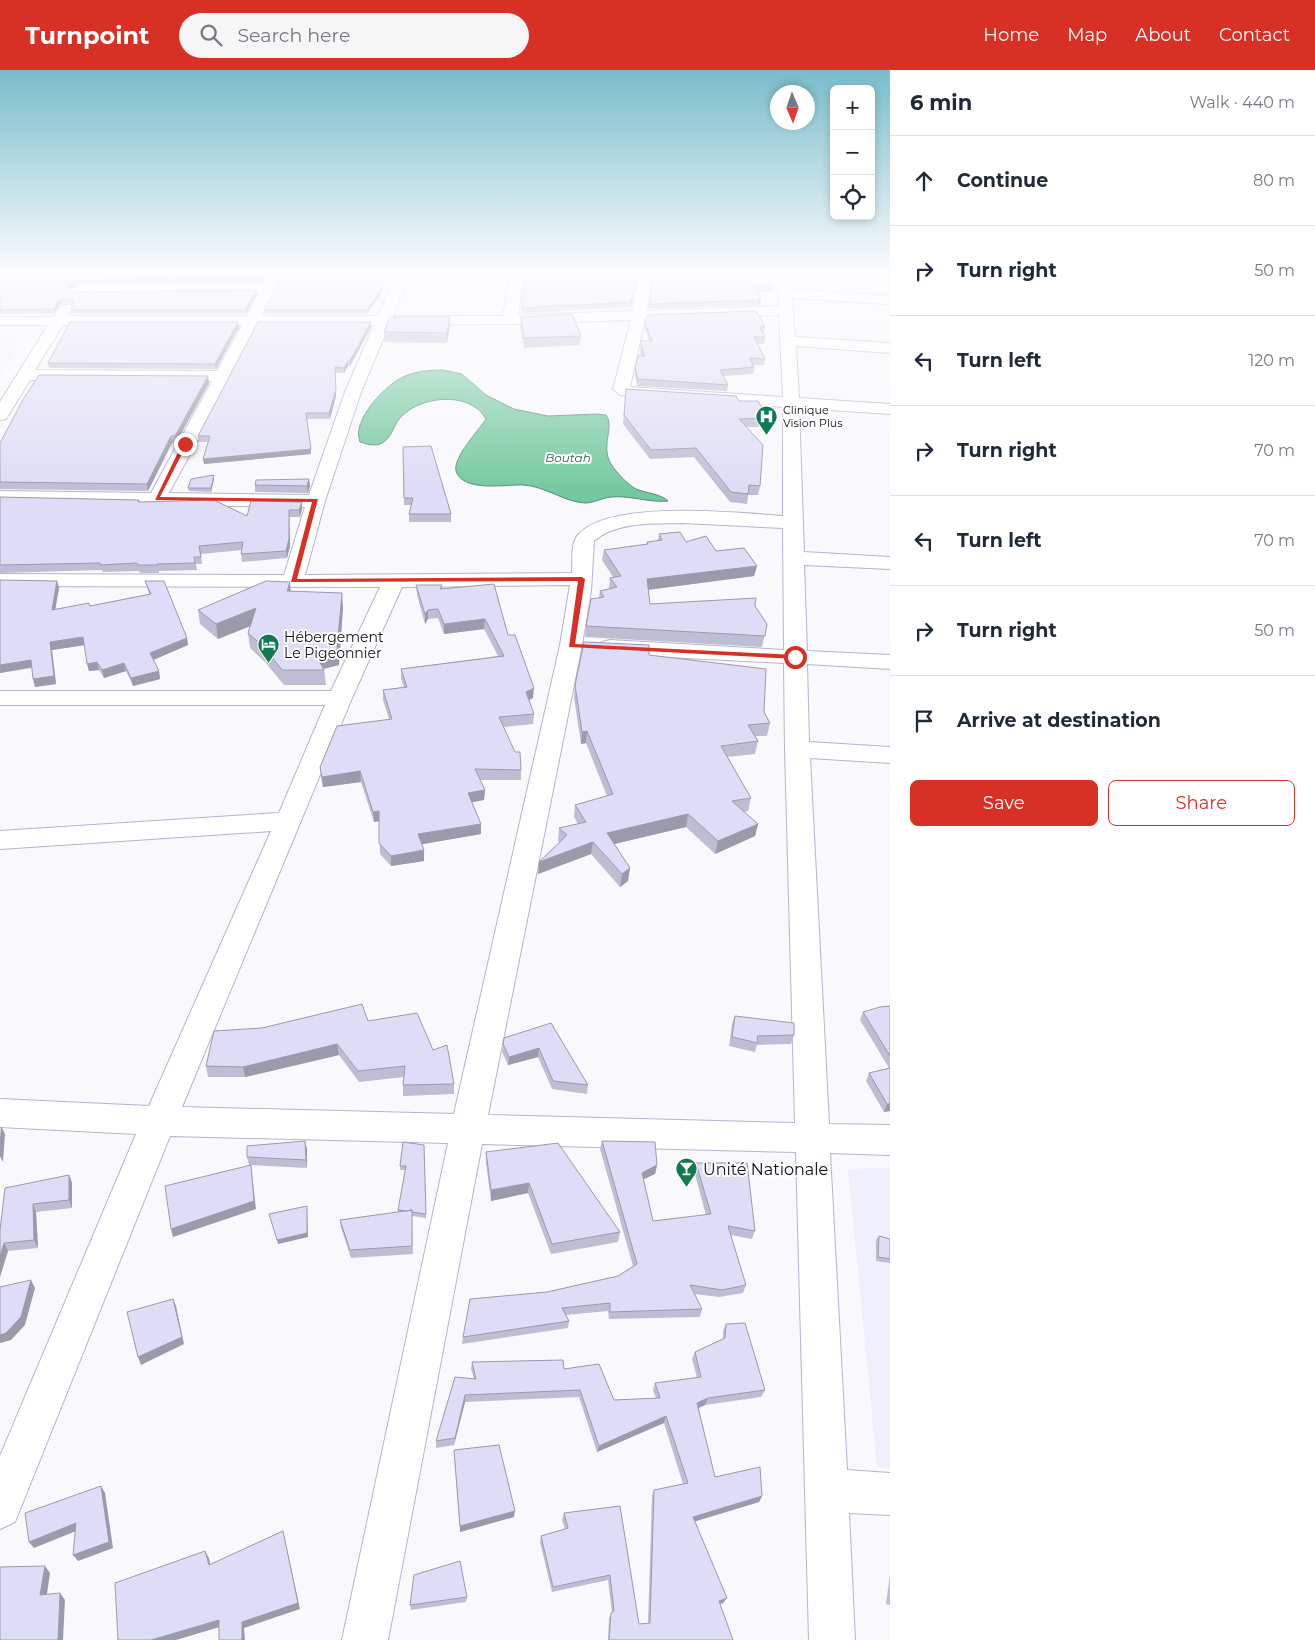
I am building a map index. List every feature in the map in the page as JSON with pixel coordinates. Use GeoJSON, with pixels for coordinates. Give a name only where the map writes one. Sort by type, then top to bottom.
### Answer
{"type":"FeatureCollection","features":[{"type":"Feature","properties":{"kind":"street"},"geometry":{"type":"LineString","coordinates":[[0,415],[42,346]]}},
{"type":"Feature","properties":{"kind":"street"},"geometry":{"type":"LineString","coordinates":[[157,499],[239,346]]}},
{"type":"Feature","properties":{"kind":"street"},"geometry":{"type":"LineString","coordinates":[[293,581],[316,501],[353,392],[372,346]]}},
{"type":"Feature","properties":{"kind":"street"},"geometry":{"type":"LineString","coordinates":[[631,346],[621,389],[626,392],[890,409]]}},
{"type":"Feature","properties":{"kind":"street"},"geometry":{"type":"LineString","coordinates":[[788,346],[794,524],[797,749],[832,1640]]}},
{"type":"Feature","properties":{"kind":"street"},"geometry":{"type":"LineString","coordinates":[[865,346],[890,348]]}},
{"type":"Feature","properties":{"kind":"street"},"geometry":{"type":"LineString","coordinates":[[25,374],[224,376]]}},
{"type":"Feature","properties":{"kind":"street"},"geometry":{"type":"LineString","coordinates":[[0,497],[316,501]]}},
{"type":"Feature","properties":{"kind":"street"},"geometry":{"type":"LineString","coordinates":[[365,1640],[468,1129],[572,645],[582,579],[584,540],[590,532],[600,527],[642,518],[699,517],[794,524]]}},
{"type":"Feature","properties":{"kind":"street"},"geometry":{"type":"LineString","coordinates":[[794,558],[890,563]]}},
{"type":"Feature","properties":{"kind":"street"},"geometry":{"type":"LineString","coordinates":[[0,580],[293,581],[582,579]]}},
{"type":"Feature","properties":{"kind":"street"},"geometry":{"type":"LineString","coordinates":[[0,1507],[159,1121],[289,822],[340,698],[394,580]]}},
{"type":"Feature","properties":{"kind":"street"},"geometry":{"type":"LineString","coordinates":[[572,645],[890,662]]}},
{"type":"Feature","properties":{"kind":"street"},"geometry":{"type":"LineString","coordinates":[[0,698],[340,698]]}},
{"type":"Feature","properties":{"kind":"street"},"geometry":{"type":"LineString","coordinates":[[797,749],[890,755]]}},
{"type":"Feature","properties":{"kind":"street"},"geometry":{"type":"LineString","coordinates":[[0,840],[289,822]]}},
{"type":"Feature","properties":{"kind":"street"},"geometry":{"type":"LineString","coordinates":[[0,1113],[159,1121],[813,1136],[890,1140]]}},
{"type":"Feature","properties":{"kind":"street"},"geometry":{"type":"LineString","coordinates":[[826,1491],[890,1494]]}},
{"type":"Feature","properties":{"kind":"shaded area"},"geometry":{"type":"Polygon","coordinates":[[[0,346],[18,346],[0,375],[0,346]]]}},
{"type":"Feature","properties":{"kind":"shaded area"},"geometry":{"type":"Polygon","coordinates":[[[890,1168],[890,1468],[877,1467],[848,1169],[890,1168]]]}},
{"type":"Feature","properties":{"kind":"water","name":"Boutah"},"geometry":{"type":"Polygon","coordinates":[[[443,370],[462,374],[486,395],[514,409],[548,416],[606,415],[609,425],[607,450],[613,467],[619,475],[636,489],[657,495],[668,501],[618,497],[585,503],[570,500],[531,486],[486,486],[467,482],[460,478],[456,471],[456,465],[462,451],[486,419],[478,410],[457,400],[444,399],[419,405],[400,418],[388,438],[382,443],[374,445],[360,442],[359,433],[365,414],[380,395],[397,380],[410,374],[443,370]]]}},
{"type":"Feature","properties":{"kind":"building"},"geometry":{"type":"Polygon","coordinates":[[[57,346],[225,346],[215,364],[48,363],[57,346]]]}},
{"type":"Feature","properties":{"kind":"building"},"geometry":{"type":"Polygon","coordinates":[[[245,346],[358,346],[344,368],[335,367],[336,390],[329,413],[306,413],[311,449],[203,459],[210,436],[198,436],[245,346]]]}},
{"type":"Feature","properties":{"kind":"building"},"geometry":{"type":"Polygon","coordinates":[[[641,346],[759,346],[765,359],[749,358],[754,367],[720,370],[728,385],[638,379],[635,368],[638,356],[645,356],[641,346]]]}},
{"type":"Feature","properties":{"kind":"building"},"geometry":{"type":"Polygon","coordinates":[[[39,375],[208,376],[175,436],[171,436],[147,484],[0,482],[0,443],[24,398],[39,375]]]}},
{"type":"Feature","properties":{"kind":"building"},"geometry":{"type":"Polygon","coordinates":[[[626,389],[736,396],[739,401],[758,401],[768,418],[739,419],[763,445],[760,486],[749,485],[748,494],[731,492],[696,448],[651,450],[624,415],[626,389]]]}},
{"type":"Feature","properties":{"kind":"building"},"geometry":{"type":"Polygon","coordinates":[[[431,446],[451,514],[409,514],[413,498],[404,498],[403,447],[431,446]]]}},
{"type":"Feature","properties":{"kind":"building"},"geometry":{"type":"Polygon","coordinates":[[[214,475],[211,488],[188,488],[191,479],[214,475]]]}},
{"type":"Feature","properties":{"kind":"building"},"geometry":{"type":"Polygon","coordinates":[[[309,479],[307,486],[255,485],[256,480],[309,479]]]}},
{"type":"Feature","properties":{"kind":"building"},"geometry":{"type":"Polygon","coordinates":[[[0,497],[139,500],[138,502],[214,500],[247,516],[251,501],[302,502],[299,510],[289,510],[289,539],[286,551],[241,554],[243,542],[199,546],[201,557],[194,557],[195,563],[158,565],[139,565],[136,563],[101,565],[100,563],[0,565],[0,497]]]}},
{"type":"Feature","properties":{"kind":"building"},"geometry":{"type":"Polygon","coordinates":[[[680,532],[686,542],[706,536],[716,551],[744,548],[757,566],[647,579],[650,604],[756,598],[755,606],[767,624],[765,636],[586,626],[591,599],[604,597],[600,591],[617,587],[610,578],[621,576],[604,550],[648,544],[647,542],[662,540],[659,534],[680,532]]]}},
{"type":"Feature","properties":{"kind":"building"},"geometry":{"type":"Polygon","coordinates":[[[0,580],[57,581],[52,610],[89,603],[90,606],[151,594],[145,581],[164,581],[187,638],[150,653],[159,671],[131,678],[124,663],[102,670],[97,662],[87,664],[83,637],[50,642],[54,676],[33,679],[31,660],[0,665],[0,580]]]}},
{"type":"Feature","properties":{"kind":"building"},"geometry":{"type":"Polygon","coordinates":[[[266,581],[290,582],[287,591],[342,593],[337,650],[316,655],[324,670],[282,670],[264,647],[248,633],[256,608],[216,624],[198,610],[266,581]]]}},
{"type":"Feature","properties":{"kind":"building"},"geometry":{"type":"Polygon","coordinates":[[[494,584],[508,635],[515,635],[534,688],[526,692],[534,714],[499,717],[515,752],[520,752],[521,770],[475,769],[485,790],[468,793],[481,824],[418,834],[424,850],[391,856],[379,843],[379,811],[373,812],[360,771],[322,777],[320,767],[337,726],[392,719],[383,690],[407,687],[401,669],[504,656],[485,619],[444,624],[438,609],[428,610],[425,614],[416,585],[442,585],[440,589],[494,584]]]}},
{"type":"Feature","properties":{"kind":"building"},"geometry":{"type":"Polygon","coordinates":[[[584,642],[649,645],[649,655],[766,669],[764,712],[770,723],[748,725],[758,741],[721,746],[751,798],[732,801],[758,824],[718,841],[688,814],[607,833],[630,868],[622,874],[593,842],[539,862],[567,835],[559,828],[586,822],[575,805],[613,794],[587,731],[582,732],[575,685],[584,642]]]}},
{"type":"Feature","properties":{"kind":"building"},"geometry":{"type":"Polygon","coordinates":[[[362,1004],[368,1021],[417,1013],[433,1050],[447,1045],[454,1084],[403,1085],[405,1066],[358,1071],[337,1044],[243,1067],[206,1066],[214,1031],[262,1028],[362,1004]]]}},
{"type":"Feature","properties":{"kind":"building"},"geometry":{"type":"Polygon","coordinates":[[[890,1006],[890,1056],[863,1012],[890,1006]]]}},
{"type":"Feature","properties":{"kind":"building"},"geometry":{"type":"Polygon","coordinates":[[[735,1016],[794,1023],[794,1035],[757,1036],[758,1043],[732,1037],[735,1016]]]}},
{"type":"Feature","properties":{"kind":"building"},"geometry":{"type":"Polygon","coordinates":[[[551,1023],[588,1085],[553,1081],[539,1048],[509,1057],[503,1044],[504,1038],[551,1023]]]}},
{"type":"Feature","properties":{"kind":"building"},"geometry":{"type":"Polygon","coordinates":[[[890,1068],[890,1104],[887,1104],[869,1073],[890,1068]]]}},
{"type":"Feature","properties":{"kind":"building"},"geometry":{"type":"Polygon","coordinates":[[[305,1141],[306,1160],[247,1157],[247,1146],[305,1141]]]}},
{"type":"Feature","properties":{"kind":"building"},"geometry":{"type":"Polygon","coordinates":[[[602,1141],[655,1142],[657,1165],[642,1173],[653,1221],[711,1214],[696,1163],[747,1163],[755,1231],[728,1226],[746,1285],[722,1290],[690,1285],[702,1309],[610,1312],[610,1303],[562,1308],[569,1321],[463,1337],[470,1299],[547,1292],[618,1276],[637,1264],[602,1141]]]}},
{"type":"Feature","properties":{"kind":"building"},"geometry":{"type":"Polygon","coordinates":[[[403,1142],[424,1145],[426,1214],[412,1212],[412,1210],[398,1210],[406,1166],[400,1166],[403,1142]]]}},
{"type":"Feature","properties":{"kind":"building"},"geometry":{"type":"Polygon","coordinates":[[[558,1143],[620,1232],[552,1244],[529,1183],[491,1190],[486,1152],[558,1143]]]}},
{"type":"Feature","properties":{"kind":"building"},"geometry":{"type":"Polygon","coordinates":[[[251,1165],[254,1201],[171,1229],[165,1186],[251,1165]]]}},
{"type":"Feature","properties":{"kind":"building"},"geometry":{"type":"Polygon","coordinates":[[[69,1175],[69,1200],[33,1204],[34,1240],[4,1243],[0,1256],[0,1230],[5,1188],[69,1175]]]}},
{"type":"Feature","properties":{"kind":"building"},"geometry":{"type":"Polygon","coordinates":[[[307,1206],[307,1233],[277,1240],[269,1214],[307,1206]]]}},
{"type":"Feature","properties":{"kind":"building"},"geometry":{"type":"Polygon","coordinates":[[[412,1210],[412,1246],[350,1250],[340,1220],[412,1210]]]}},
{"type":"Feature","properties":{"kind":"building"},"geometry":{"type":"Polygon","coordinates":[[[879,1236],[890,1239],[890,1259],[878,1257],[879,1236]]]}},
{"type":"Feature","properties":{"kind":"building"},"geometry":{"type":"Polygon","coordinates":[[[31,1280],[21,1317],[6,1333],[0,1335],[0,1287],[31,1280]]]}},
{"type":"Feature","properties":{"kind":"building"},"geometry":{"type":"Polygon","coordinates":[[[173,1299],[182,1337],[138,1357],[127,1312],[173,1299]]]}},
{"type":"Feature","properties":{"kind":"building"},"geometry":{"type":"Polygon","coordinates":[[[745,1323],[765,1390],[708,1398],[697,1403],[715,1477],[760,1467],[762,1496],[693,1517],[727,1598],[719,1601],[733,1640],[609,1640],[611,1613],[614,1611],[610,1575],[553,1587],[541,1536],[568,1528],[564,1513],[620,1506],[639,1624],[650,1623],[654,1490],[688,1483],[666,1416],[599,1446],[580,1390],[465,1395],[455,1438],[436,1441],[455,1377],[476,1379],[472,1362],[563,1360],[564,1369],[599,1364],[614,1400],[660,1398],[655,1383],[701,1377],[695,1352],[725,1338],[726,1324],[745,1323]]]}},
{"type":"Feature","properties":{"kind":"building"},"geometry":{"type":"Polygon","coordinates":[[[499,1445],[515,1511],[460,1526],[454,1450],[499,1445]]]}},
{"type":"Feature","properties":{"kind":"building"},"geometry":{"type":"Polygon","coordinates":[[[101,1486],[109,1542],[73,1555],[76,1523],[29,1542],[25,1513],[101,1486]]]}},
{"type":"Feature","properties":{"kind":"building"},"geometry":{"type":"Polygon","coordinates":[[[283,1531],[298,1603],[242,1622],[242,1640],[219,1640],[219,1620],[151,1640],[118,1640],[115,1583],[205,1551],[209,1565],[283,1531]]]}},
{"type":"Feature","properties":{"kind":"building"},"geometry":{"type":"Polygon","coordinates":[[[460,1561],[467,1597],[410,1605],[414,1575],[460,1561]]]}},
{"type":"Feature","properties":{"kind":"building"},"geometry":{"type":"Polygon","coordinates":[[[45,1566],[40,1595],[60,1593],[58,1640],[0,1640],[0,1567],[45,1566]]]}},
{"type":"Feature","properties":{"kind":"place","name":"Clinique Vision Plus"},"geometry":{"type":"Point","coordinates":[767,435]}},
{"type":"Feature","properties":{"kind":"place","name":"Hébergement Le Pigeonnier"},"geometry":{"type":"Point","coordinates":[268,664]}},
{"type":"Feature","properties":{"kind":"place","name":"Unité Nationale"},"geometry":{"type":"Point","coordinates":[687,1188]}},
{"type":"Feature","properties":{"kind":"route"},"geometry":{"type":"LineString","coordinates":[[185,444],[157,499],[316,501],[293,581],[582,579],[572,645],[795,657]]}}]}
